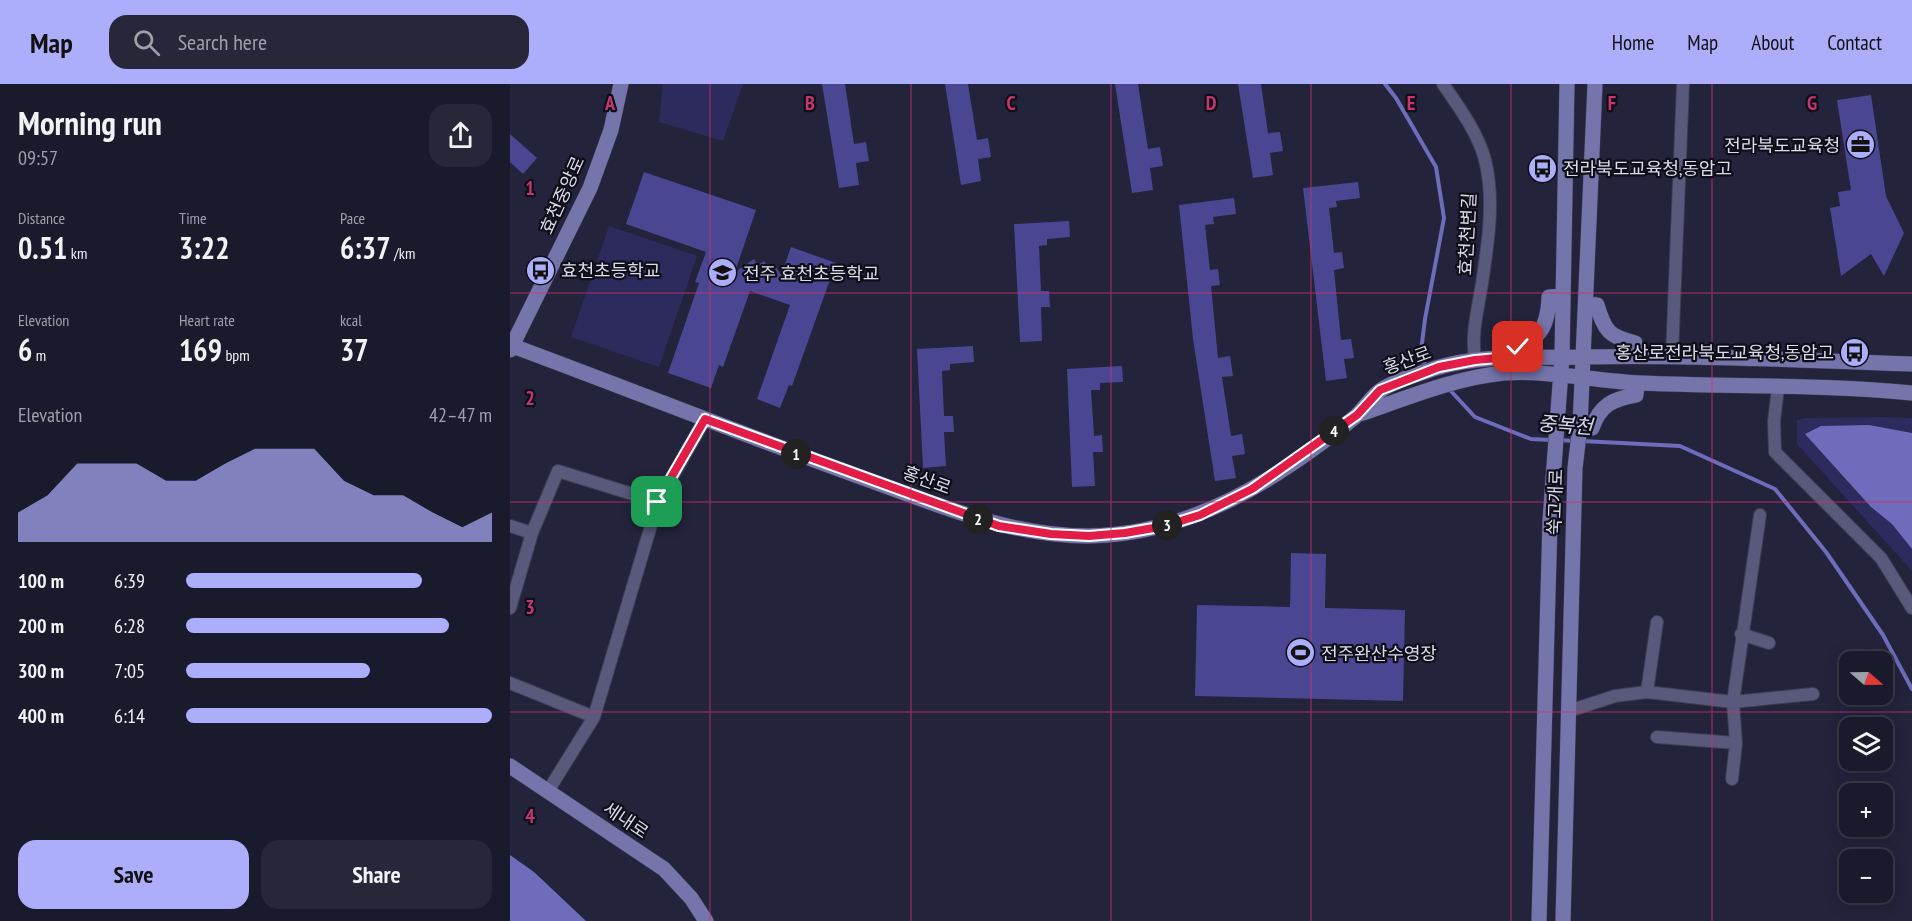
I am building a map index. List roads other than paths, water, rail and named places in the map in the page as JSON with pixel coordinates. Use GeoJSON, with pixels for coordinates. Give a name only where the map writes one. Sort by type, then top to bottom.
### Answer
{"type":"FeatureCollection","features":[{"type":"Feature","properties":{"kind":"street","name":"효천중앙로"},"geometry":{"type":"LineString","coordinates":[[510,347],[590,188],[611,130],[621,84]]}},
{"type":"Feature","properties":{"kind":"street","name":"효천천변길"},"geometry":{"type":"LineString","coordinates":[[1443,84],[1467,120],[1485,159],[1490,203],[1487,246],[1468,362]]}},
{"type":"Feature","properties":{"kind":"street","name":"쑥고개로"},"geometry":{"type":"LineString","coordinates":[[1539,921],[1543,715],[1554,467],[1562,357],[1567,84]]}},
{"type":"Feature","properties":{"kind":"street","name":"쑥고개로"},"geometry":{"type":"LineString","coordinates":[[1563,921],[1575,468],[1580,422],[1595,84]]}},
{"type":"Feature","properties":{"kind":"street"},"geometry":{"type":"LineString","coordinates":[[1672,355],[1683,84]]}},
{"type":"Feature","properties":{"kind":"street"},"geometry":{"type":"LineString","coordinates":[[1509,357],[1508,349],[1527,344],[1544,328],[1548,315],[1549,297],[1563,297]]}},
{"type":"Feature","properties":{"kind":"street"},"geometry":{"type":"LineString","coordinates":[[1586,304],[1598,305],[1603,326],[1615,337],[1635,343],[1635,356]]}},
{"type":"Feature","properties":{"kind":"street","name":"홍산로"},"geometry":{"type":"LineString","coordinates":[[510,347],[999,526],[1051,534],[1089,536],[1165,526],[1200,515],[1252,489],[1357,415],[1380,390],[1439,367],[1509,357],[1672,355],[1912,364]]}},
{"type":"Feature","properties":{"kind":"street","name":"홍산로"},"geometry":{"type":"LineString","coordinates":[[1357,415],[1470,378],[1505,373],[1561,374],[1581,379],[1637,383],[1912,393]]}},
{"type":"Feature","properties":{"kind":"street"},"geometry":{"type":"LineString","coordinates":[[1580,422],[1592,428],[1600,410],[1616,398],[1636,395],[1637,383]]}},
{"type":"Feature","properties":{"kind":"street"},"geometry":{"type":"LineString","coordinates":[[1778,388],[1774,422],[1775,452],[1881,558],[1912,608]]}},
{"type":"Feature","properties":{"kind":"street"},"geometry":{"type":"LineString","coordinates":[[548,791],[594,717],[657,502],[705,419]]}},
{"type":"Feature","properties":{"kind":"street"},"geometry":{"type":"LineString","coordinates":[[510,609],[532,533],[558,471],[657,502]]}},
{"type":"Feature","properties":{"kind":"street"},"geometry":{"type":"LineString","coordinates":[[1732,779],[1736,743],[1732,702],[1760,515]]}},
{"type":"Feature","properties":{"kind":"street"},"geometry":{"type":"LineString","coordinates":[[510,526],[532,533]]}},
{"type":"Feature","properties":{"kind":"street"},"geometry":{"type":"LineString","coordinates":[[1647,692],[1657,622]]}},
{"type":"Feature","properties":{"kind":"street"},"geometry":{"type":"LineString","coordinates":[[1741,634],[1769,643]]}},
{"type":"Feature","properties":{"kind":"street"},"geometry":{"type":"LineString","coordinates":[[510,683],[594,717]]}},
{"type":"Feature","properties":{"kind":"street"},"geometry":{"type":"LineString","coordinates":[[1569,711],[1615,696],[1647,692],[1732,702],[1813,694]]}},
{"type":"Feature","properties":{"kind":"street"},"geometry":{"type":"LineString","coordinates":[[1657,737],[1736,743]]}},
{"type":"Feature","properties":{"kind":"street","name":"세내로"},"geometry":{"type":"LineString","coordinates":[[510,766],[664,869],[691,898],[706,921]]}},
{"type":"Feature","properties":{"kind":"waterway","name":"중복천"},"geometry":{"type":"LineString","coordinates":[[1385,84],[1396,98],[1436,167],[1444,218],[1420,359],[1427,366]]}},
{"type":"Feature","properties":{"kind":"waterway","name":"중복천"},"geometry":{"type":"LineString","coordinates":[[1449,389],[1475,417],[1531,439],[1551,440]]}},
{"type":"Feature","properties":{"kind":"waterway","name":"중복천"},"geometry":{"type":"LineString","coordinates":[[1558,440],[1575,441]]}},
{"type":"Feature","properties":{"kind":"waterway","name":"중복천"},"geometry":{"type":"LineString","coordinates":[[1582,441],[1680,446],[1775,489],[1826,552],[1883,635],[1912,689]]}},
{"type":"Feature","properties":{"kind":"place","name":"전라북도교육청"},"geometry":{"type":"Point","coordinates":[1861,145]}},
{"type":"Feature","properties":{"kind":"place","name":"전라북도교육청,동암고"},"geometry":{"type":"Point","coordinates":[1542,168]}},
{"type":"Feature","properties":{"kind":"place","name":"효천초등학교"},"geometry":{"type":"Point","coordinates":[540,270]}},
{"type":"Feature","properties":{"kind":"place","name":"전주 효천초등학교"},"geometry":{"type":"Point","coordinates":[722,273]}},
{"type":"Feature","properties":{"kind":"place","name":"홍산로전라북도교육청,동암고"},"geometry":{"type":"Point","coordinates":[1855,352]}},
{"type":"Feature","properties":{"kind":"place","name":"전주완산수영장"},"geometry":{"type":"Point","coordinates":[1300,653]}}]}
